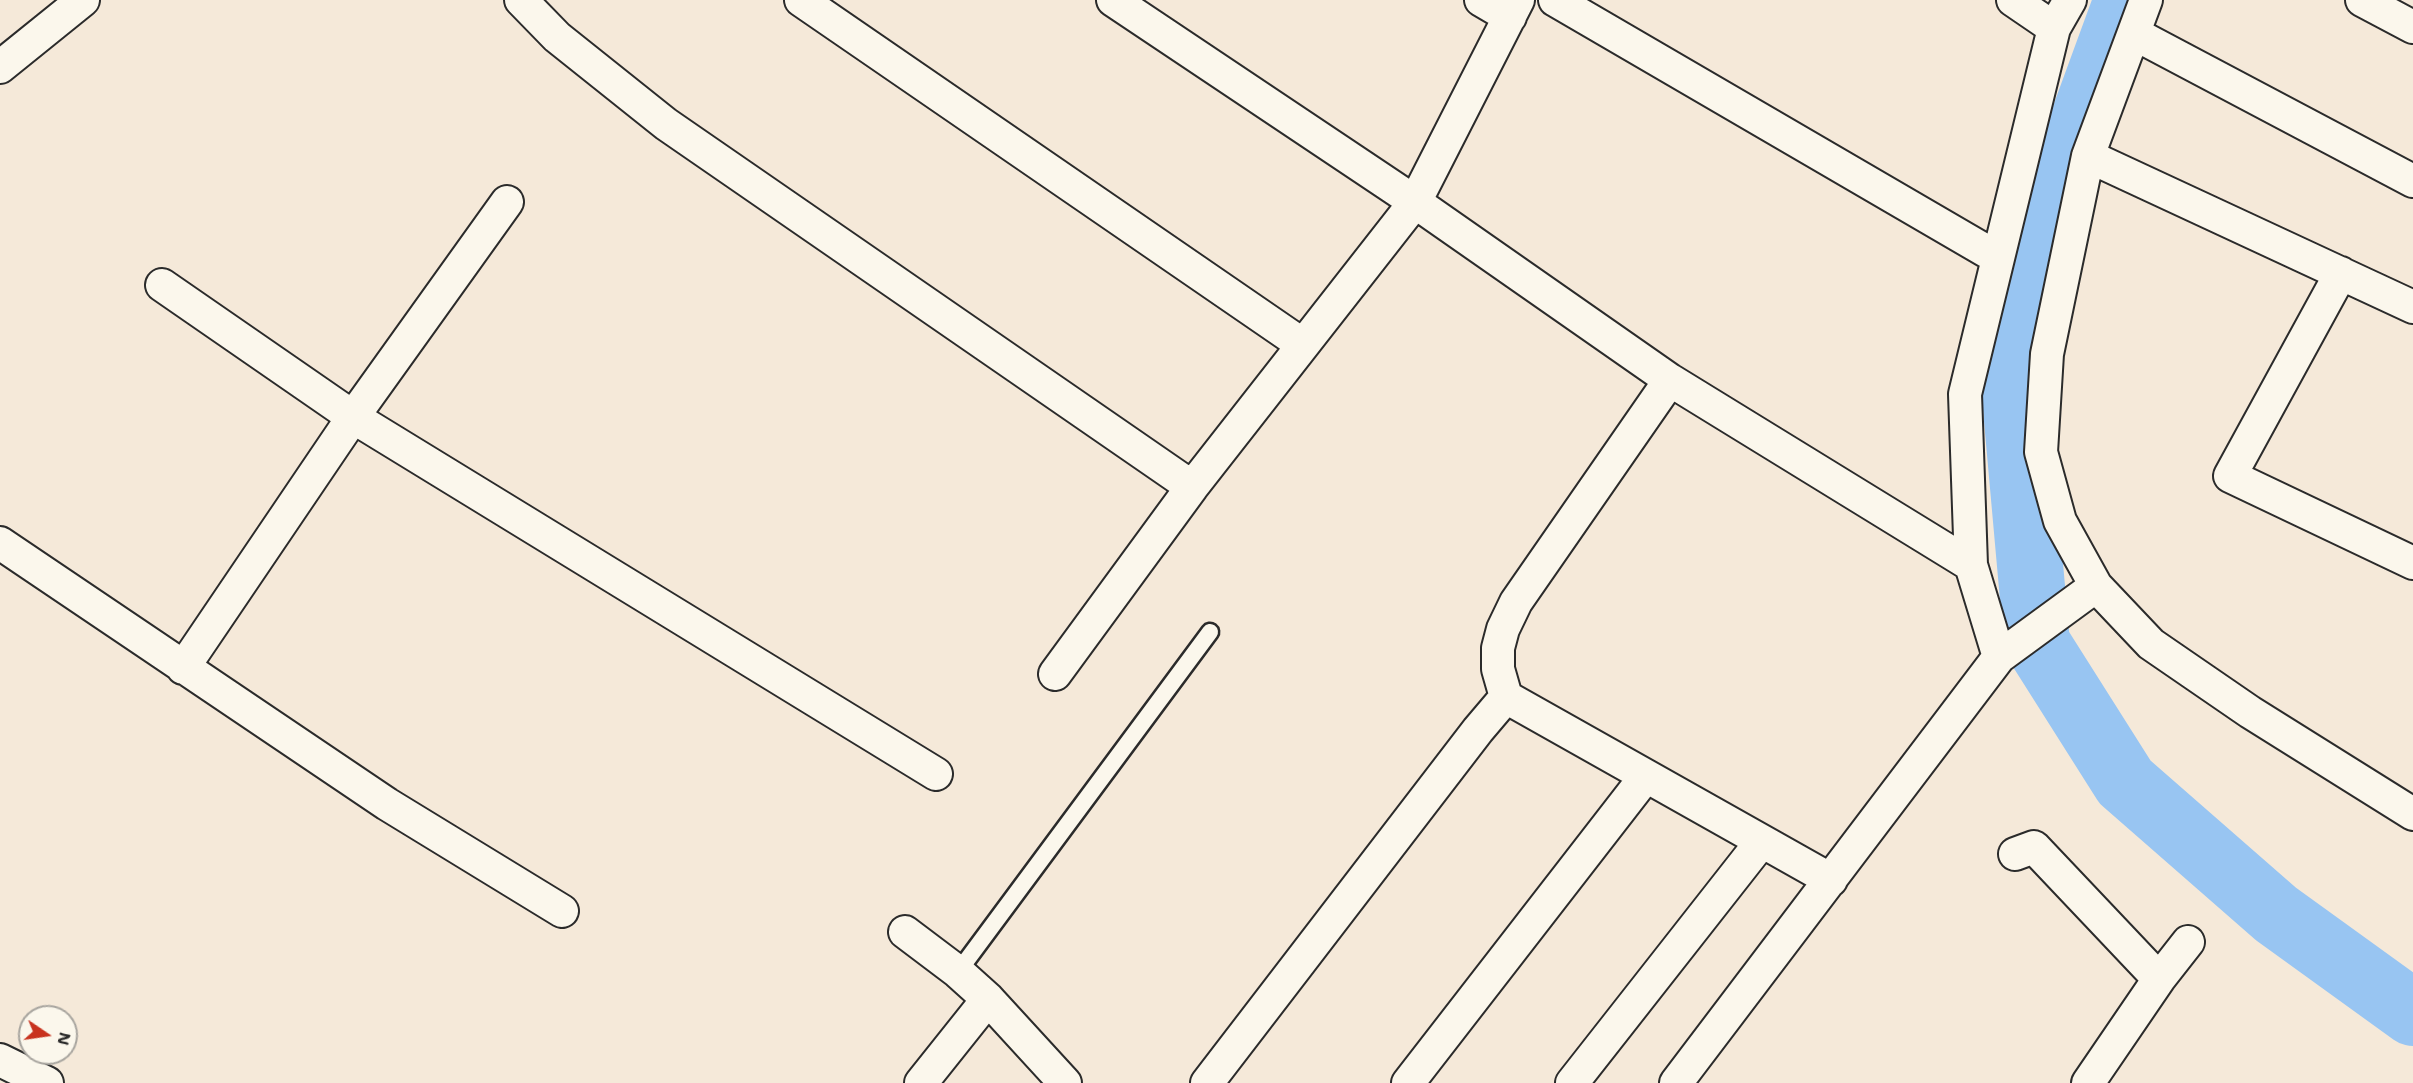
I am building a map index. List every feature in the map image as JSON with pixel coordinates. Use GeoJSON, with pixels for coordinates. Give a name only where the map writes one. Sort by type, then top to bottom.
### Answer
{"type":"FeatureCollection","features":[{"type":"Feature","properties":{"kind":"street"},"geometry":{"type":"LineString","coordinates":[[0,67],[83,0]]}},
{"type":"Feature","properties":{"kind":"street"},"geometry":{"type":"LineString","coordinates":[[521,0],[557,37],[666,124],[1192,487]]}},
{"type":"Feature","properties":{"kind":"street"},"geometry":{"type":"LineString","coordinates":[[801,0],[1304,345]]}},
{"type":"Feature","properties":{"kind":"street"},"geometry":{"type":"LineString","coordinates":[[1113,0],[1415,202],[1670,380],[1971,565]]}},
{"type":"Feature","properties":{"kind":"street"},"geometry":{"type":"LineString","coordinates":[[1055,674],[1192,487],[1415,202],[1514,8],[1481,0]]}},
{"type":"Feature","properties":{"kind":"street"},"geometry":{"type":"LineString","coordinates":[[1555,0],[1998,258]]}},
{"type":"Feature","properties":{"kind":"street"},"geometry":{"type":"LineString","coordinates":[[2013,0],[2054,28]]}},
{"type":"Feature","properties":{"kind":"street"},"geometry":{"type":"LineString","coordinates":[[1999,657],[1971,565],[1965,394],[2054,28],[2070,0]]}},
{"type":"Feature","properties":{"kind":"street"},"geometry":{"type":"LineString","coordinates":[[2146,0],[2088,156],[2047,354],[2041,452],[2060,521],[2096,586],[2151,644],[2250,712],[2413,814]]}},
{"type":"Feature","properties":{"kind":"street"},"geometry":{"type":"LineString","coordinates":[[2362,0],[2413,27]]}},
{"type":"Feature","properties":{"kind":"street"},"geometry":{"type":"LineString","coordinates":[[2134,34],[2413,181]]}},
{"type":"Feature","properties":{"kind":"street"},"geometry":{"type":"LineString","coordinates":[[2088,156],[2413,307]]}},
{"type":"Feature","properties":{"kind":"street"},"geometry":{"type":"LineString","coordinates":[[183,668],[353,417],[507,202]]}},
{"type":"Feature","properties":{"kind":"street"},"geometry":{"type":"LineString","coordinates":[[2341,273],[2230,476],[2413,563]]}},
{"type":"Feature","properties":{"kind":"street"},"geometry":{"type":"LineString","coordinates":[[162,285],[353,417],[936,774]]}},
{"type":"Feature","properties":{"kind":"street"},"geometry":{"type":"LineString","coordinates":[[1670,380],[1516,602],[1503,629],[1498,648],[1498,669],[1506,697],[1831,880]]}},
{"type":"Feature","properties":{"kind":"street"},"geometry":{"type":"LineString","coordinates":[[0,543],[387,804],[562,911]]}},
{"type":"Feature","properties":{"kind":"street"},"geometry":{"type":"LineString","coordinates":[[1677,1083],[1999,657],[2026,635],[2096,586]]}},
{"type":"Feature","properties":{"kind":"street"},"geometry":{"type":"LineString","coordinates":[[1207,1083],[1478,730],[1506,697]]}},
{"type":"Feature","properties":{"kind":"street"},"geometry":{"type":"LineString","coordinates":[[1408,1083],[1646,776]]}},
{"type":"Feature","properties":{"kind":"street"},"geometry":{"type":"LineString","coordinates":[[1572,1083],[1762,841]]}},
{"type":"Feature","properties":{"kind":"street"},"geometry":{"type":"LineString","coordinates":[[2015,854],[2034,847],[2159,979]]}},
{"type":"Feature","properties":{"kind":"street"},"geometry":{"type":"LineString","coordinates":[[905,932],[958,972],[988,999],[1065,1083]]}},
{"type":"Feature","properties":{"kind":"street"},"geometry":{"type":"LineString","coordinates":[[2088,1083],[2159,979],[2188,942]]}},
{"type":"Feature","properties":{"kind":"street"},"geometry":{"type":"LineString","coordinates":[[921,1083],[988,999]]}},
{"type":"Feature","properties":{"kind":"street"},"geometry":{"type":"LineString","coordinates":[[0,1060],[47,1083]]}},
{"type":"Feature","properties":{"kind":"lane"},"geometry":{"type":"LineString","coordinates":[[958,972],[1210,632]]}},
{"type":"Feature","properties":{"kind":"waterway"},"geometry":{"type":"LineString","coordinates":[[2127,0],[2079,131],[2012,364],[2037,643],[2125,782],[2276,914],[2413,1013]]}}]}
